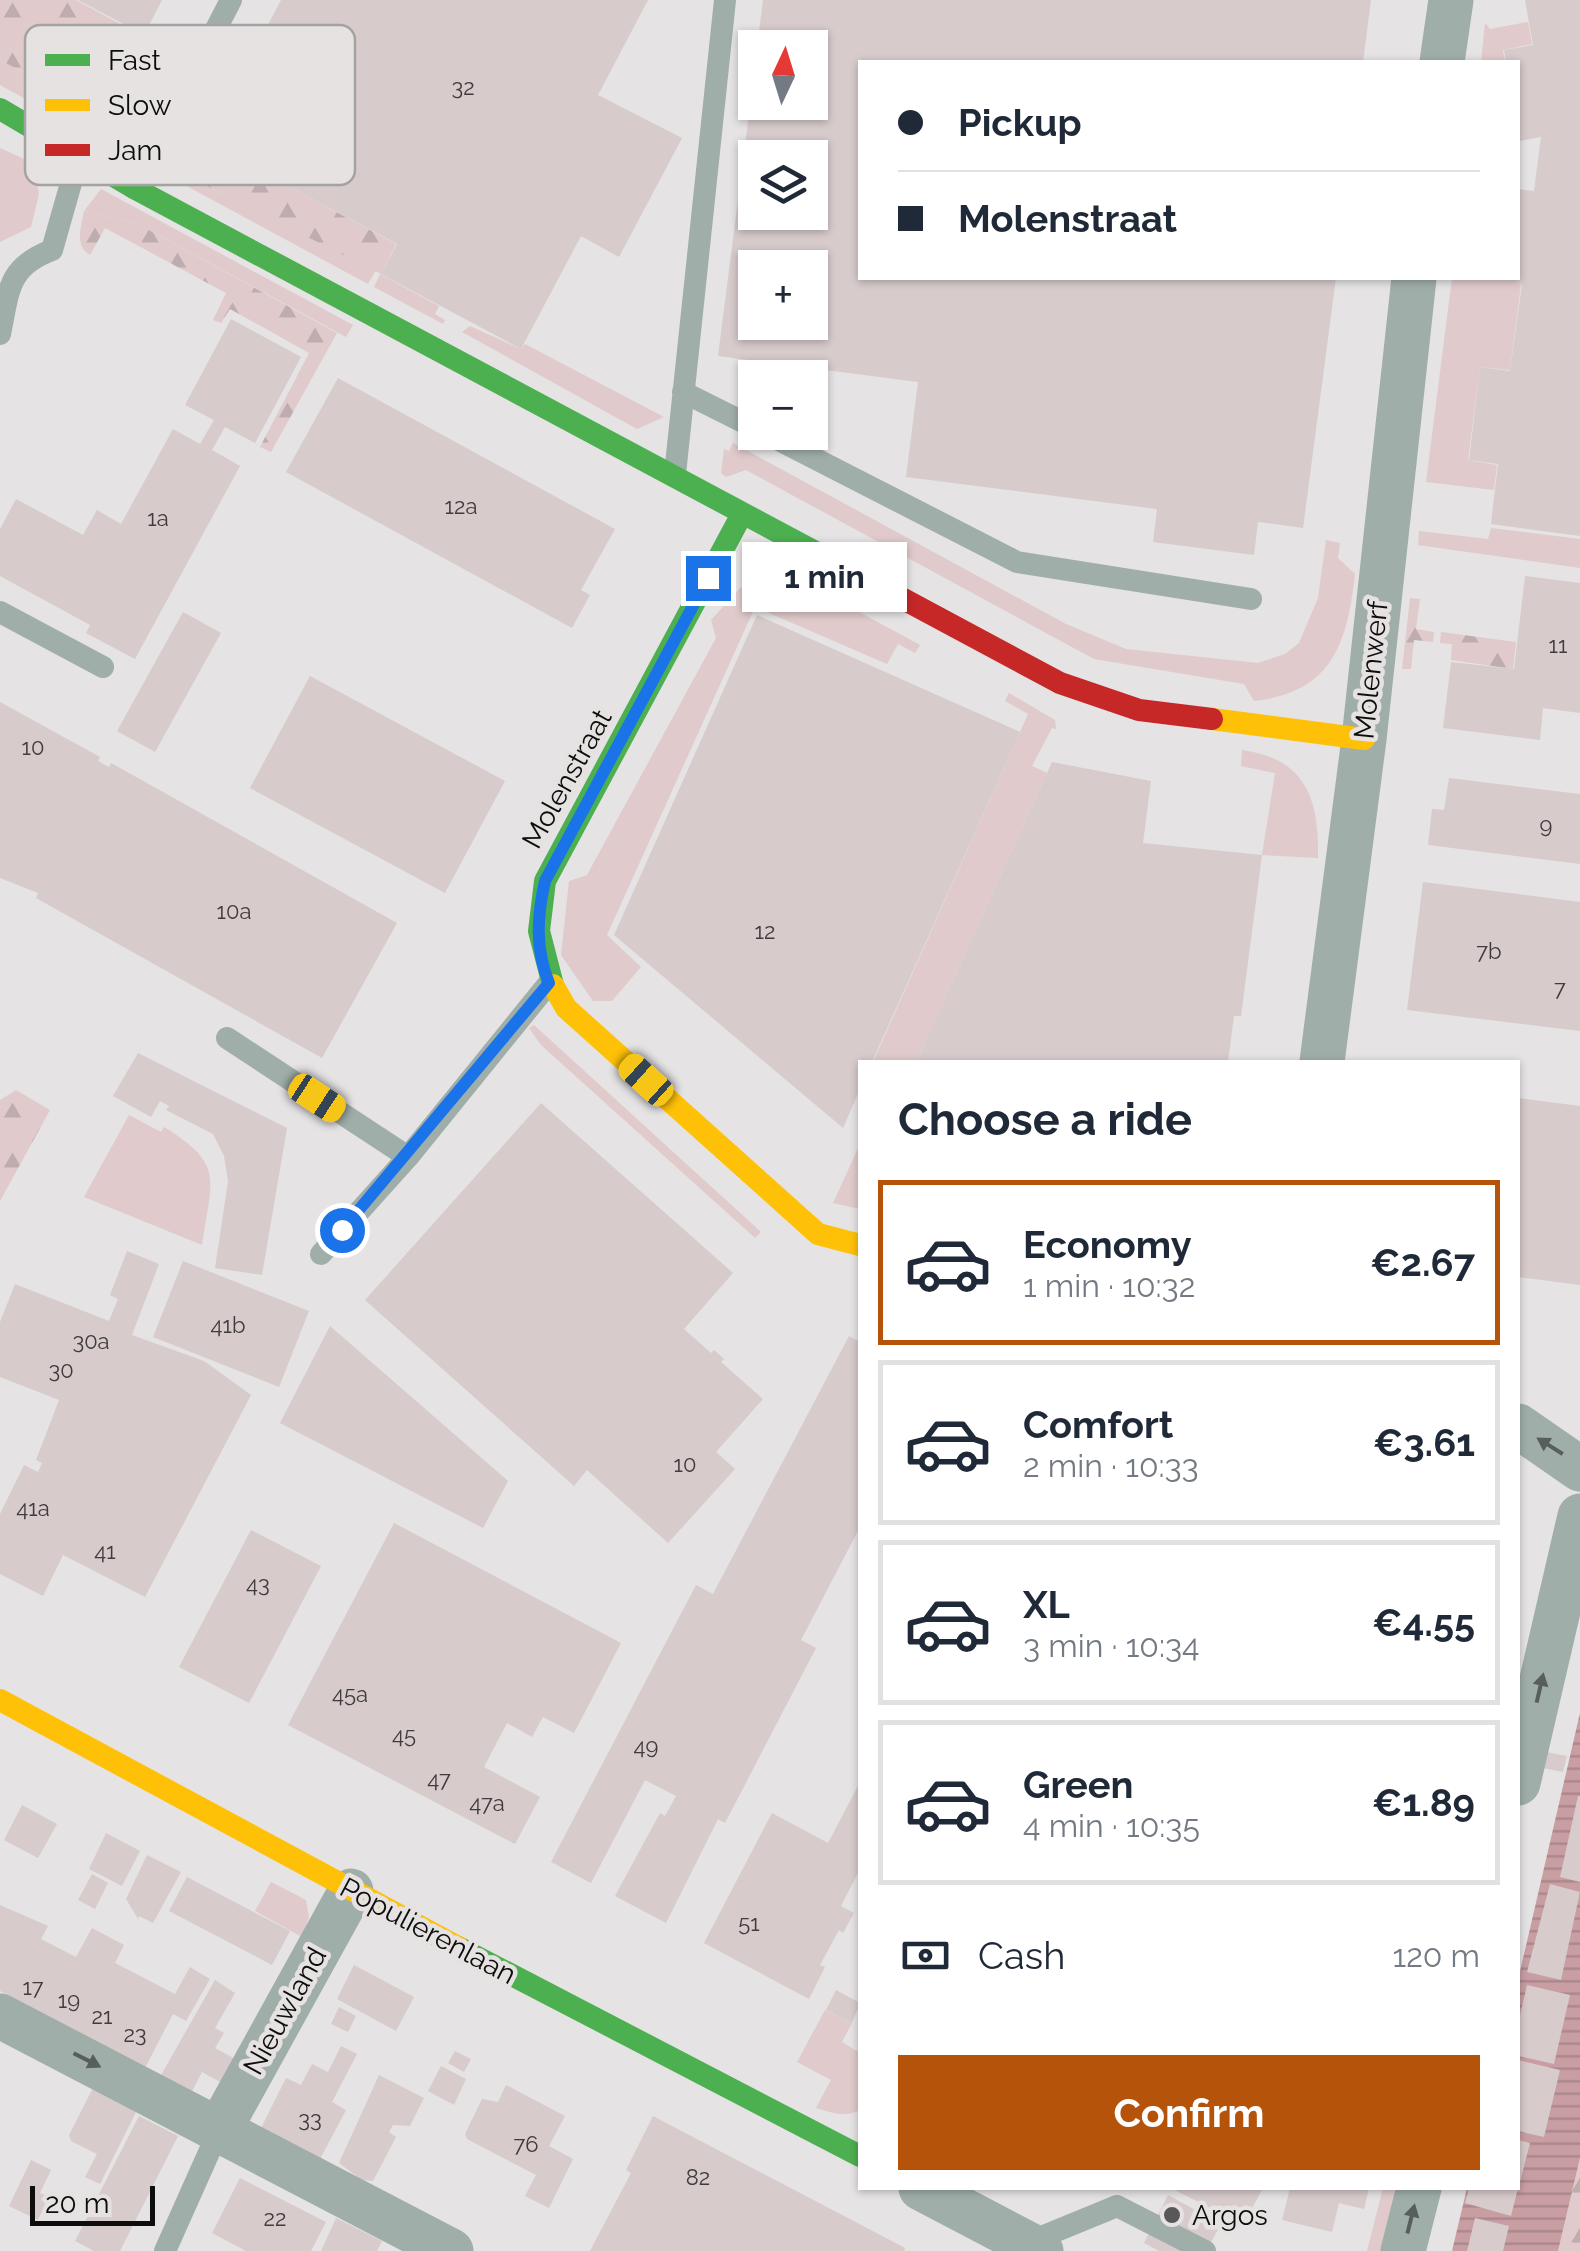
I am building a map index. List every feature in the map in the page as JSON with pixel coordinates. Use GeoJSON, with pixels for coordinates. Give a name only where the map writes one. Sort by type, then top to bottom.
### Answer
{"type":"FeatureCollection","features":[{"type":"Feature","properties":{"kind":"street"},"geometry":{"type":"LineString","coordinates":[[1442,60],[1451,0]]}},
{"type":"Feature","properties":{"kind":"street"},"geometry":{"type":"LineString","coordinates":[[0,109],[25,123]]}},
{"type":"Feature","properties":{"kind":"street"},"geometry":{"type":"LineString","coordinates":[[129,185],[1060,683],[1139,710],[1364,739]]}},
{"type":"Feature","properties":{"kind":"street","name":"Molenwerf"},"geometry":{"type":"LineString","coordinates":[[1322,1060],[1364,739],[1414,280]]}},
{"type":"Feature","properties":{"kind":"street","name":"Molenstraat"},"geometry":{"type":"LineString","coordinates":[[742,514],[545,881],[538,912],[539,948],[549,983],[566,1008],[818,1234],[858,1244]]}},
{"type":"Feature","properties":{"kind":"street"},"geometry":{"type":"LineString","coordinates":[[1520,1427],[1580,1469]]}},
{"type":"Feature","properties":{"kind":"street"},"geometry":{"type":"LineString","coordinates":[[1520,1756],[1580,1516]]}},
{"type":"Feature","properties":{"kind":"street","name":"Populierenlaan"},"geometry":{"type":"LineString","coordinates":[[0,1700],[351,1890],[858,2155]]}},
{"type":"Feature","properties":{"kind":"street","name":"Nieuwland"},"geometry":{"type":"LineString","coordinates":[[219,2130],[351,1890]]}},
{"type":"Feature","properties":{"kind":"street"},"geometry":{"type":"LineString","coordinates":[[0,2016],[451,2251]]}},
{"type":"Feature","properties":{"kind":"street"},"geometry":{"type":"LineString","coordinates":[[923,2190],[970,2234],[1034,2247]]}},
{"type":"Feature","properties":{"kind":"street"},"geometry":{"type":"LineString","coordinates":[[1403,2251],[1418,2190]]}},
{"type":"Feature","properties":{"kind":"lane"},"geometry":{"type":"LineString","coordinates":[[218,25],[231,0]]}},
{"type":"Feature","properties":{"kind":"lane"},"geometry":{"type":"LineString","coordinates":[[675,478],[724,0]]}},
{"type":"Feature","properties":{"kind":"lane"},"geometry":{"type":"LineString","coordinates":[[0,334],[10,283],[26,260],[52,250],[67,185]]}},
{"type":"Feature","properties":{"kind":"lane"},"geometry":{"type":"LineString","coordinates":[[683,392],[738,420]]}},
{"type":"Feature","properties":{"kind":"lane"},"geometry":{"type":"LineString","coordinates":[[798,450],[1017,562],[1251,599]]}},
{"type":"Feature","properties":{"kind":"lane"},"geometry":{"type":"LineString","coordinates":[[0,612],[103,666]]}},
{"type":"Feature","properties":{"kind":"lane"},"geometry":{"type":"LineString","coordinates":[[320,1254],[408,1157],[549,983]]}},
{"type":"Feature","properties":{"kind":"lane"},"geometry":{"type":"LineString","coordinates":[[227,1038],[408,1157]]}},
{"type":"Feature","properties":{"kind":"lane"},"geometry":{"type":"LineString","coordinates":[[165,2251],[219,2130]]}},
{"type":"Feature","properties":{"kind":"lane"},"geometry":{"type":"LineString","coordinates":[[1034,2247],[1117,2206],[1205,2251]]}},
{"type":"Feature","properties":{"kind":"green space"},"geometry":{"type":"Polygon","coordinates":[[[0,0],[76,0],[122,25],[25,25],[25,73],[0,60],[0,0]]]}},
{"type":"Feature","properties":{"kind":"green space"},"geometry":{"type":"Polygon","coordinates":[[[1528,22],[1532,44],[1503,50],[1505,60],[1481,60],[1485,23],[1490,29],[1528,22]]]}},
{"type":"Feature","properties":{"kind":"green space"},"geometry":{"type":"Polygon","coordinates":[[[0,60],[25,73],[25,99],[0,85],[0,60]]]}},
{"type":"Feature","properties":{"kind":"green space"},"geometry":{"type":"Polygon","coordinates":[[[0,148],[25,159],[25,185],[37,185],[39,194],[31,227],[0,242],[0,148]]]}},
{"type":"Feature","properties":{"kind":"green space"},"geometry":{"type":"Polygon","coordinates":[[[185,185],[205,185],[376,270],[368,284],[185,185]]]}},
{"type":"Feature","properties":{"kind":"green space"},"geometry":{"type":"Polygon","coordinates":[[[205,185],[286,185],[396,244],[381,274],[205,185]]]}},
{"type":"Feature","properties":{"kind":"green space"},"geometry":{"type":"Polygon","coordinates":[[[101,189],[353,325],[346,337],[136,223],[84,211],[101,189]]]}},
{"type":"Feature","properties":{"kind":"green space"},"geometry":{"type":"Polygon","coordinates":[[[84,211],[136,223],[337,333],[271,452],[260,447],[309,353],[230,309],[221,323],[213,320],[226,293],[105,228],[90,255],[80,241],[84,211]]]}},
{"type":"Feature","properties":{"kind":"green space"},"geometry":{"type":"Polygon","coordinates":[[[380,274],[439,306],[435,314],[445,320],[443,324],[374,287],[380,274]]]}},
{"type":"Feature","properties":{"kind":"green space"},"geometry":{"type":"Polygon","coordinates":[[[1452,280],[1521,284],[1510,370],[1480,367],[1468,460],[1497,465],[1494,490],[1426,482],[1452,280]]]}},
{"type":"Feature","properties":{"kind":"green space"},"geometry":{"type":"Polygon","coordinates":[[[470,326],[521,349],[525,344],[664,417],[637,429],[462,332],[470,326]]]}},
{"type":"Feature","properties":{"kind":"green space"},"geometry":{"type":"Polygon","coordinates":[[[733,443],[738,450],[746,450],[1066,624],[1126,649],[1258,663],[1285,654],[1299,643],[1318,598],[1326,540],[1340,543],[1338,558],[1355,574],[1347,622],[1331,660],[1319,675],[1281,696],[1254,701],[1244,684],[1094,659],[746,470],[726,477],[721,473],[724,449],[729,451],[733,443]]]}},
{"type":"Feature","properties":{"kind":"green space"},"geometry":{"type":"Polygon","coordinates":[[[1491,528],[1580,539],[1580,568],[1418,545],[1419,531],[1488,539],[1491,528]]]}},
{"type":"Feature","properties":{"kind":"green space"},"geometry":{"type":"Polygon","coordinates":[[[775,575],[813,575],[832,584],[837,600],[920,645],[915,653],[898,644],[887,664],[755,607],[607,935],[641,967],[612,1001],[593,1001],[561,955],[569,881],[587,875],[716,638],[711,620],[740,588],[775,575]]]}},
{"type":"Feature","properties":{"kind":"green space"},"geometry":{"type":"Polygon","coordinates":[[[1410,598],[1420,599],[1416,629],[1434,632],[1433,642],[1414,640],[1411,669],[1402,669],[1410,598]]]}},
{"type":"Feature","properties":{"kind":"green space"},"geometry":{"type":"Polygon","coordinates":[[[1441,632],[1516,642],[1513,669],[1451,660],[1452,644],[1440,643],[1441,632]]]}},
{"type":"Feature","properties":{"kind":"green space"},"geometry":{"type":"Polygon","coordinates":[[[1009,693],[1055,720],[1056,729],[1052,728],[1032,766],[1047,773],[917,1060],[874,1060],[1028,714],[1005,701],[1009,693]]]}},
{"type":"Feature","properties":{"kind":"green space"},"geometry":{"type":"Polygon","coordinates":[[[1242,750],[1281,763],[1305,786],[1316,818],[1318,858],[1262,855],[1275,773],[1241,766],[1242,750]]]}},
{"type":"Feature","properties":{"kind":"green space"},"geometry":{"type":"Polygon","coordinates":[[[534,1025],[761,1232],[755,1238],[541,1045],[529,1028],[534,1025]]]}},
{"type":"Feature","properties":{"kind":"green space"},"geometry":{"type":"Polygon","coordinates":[[[16,1090],[50,1110],[0,1201],[0,1100],[16,1090]]]}},
{"type":"Feature","properties":{"kind":"green space"},"geometry":{"type":"Polygon","coordinates":[[[129,1115],[161,1132],[164,1127],[184,1140],[206,1164],[210,1189],[202,1245],[84,1197],[129,1115]]]}},
{"type":"Feature","properties":{"kind":"green space"},"geometry":{"type":"Polygon","coordinates":[[[858,1148],[858,1209],[833,1203],[858,1148]]]}},
{"type":"Feature","properties":{"kind":"green space"},"geometry":{"type":"Polygon","coordinates":[[[271,1882],[306,1900],[309,1917],[302,1937],[255,1911],[271,1882]]]}},
{"type":"Feature","properties":{"kind":"green space"},"geometry":{"type":"Polygon","coordinates":[[[825,2010],[852,2023],[842,2042],[858,2052],[858,2111],[838,2114],[816,2108],[831,2080],[797,2062],[825,2010]]]}},
{"type":"Feature","properties":{"kind":"green space"},"geometry":{"type":"Polygon","coordinates":[[[1580,2158],[1580,2251],[1558,2251],[1580,2158]]]}},
{"type":"Feature","properties":{"kind":"green space"},"geometry":{"type":"Polygon","coordinates":[[[1382,2190],[1400,2190],[1385,2251],[1367,2251],[1382,2190]]]}},
{"type":"Feature","properties":{"kind":"shaded area"},"geometry":{"type":"Polygon","coordinates":[[[1580,1713],[1580,2158],[1558,2251],[1452,2251],[1467,2190],[1520,2190],[1520,1971],[1580,1713]]]}},
{"type":"Feature","properties":{"kind":"building"},"geometry":{"type":"Polygon","coordinates":[[[78,0],[162,0],[149,25],[125,25],[78,0]]]}},
{"type":"Feature","properties":{"kind":"building"},"geometry":{"type":"Polygon","coordinates":[[[281,0],[648,0],[598,95],[682,138],[619,257],[581,236],[521,349],[381,274],[397,244],[287,185],[355,185],[355,25],[268,25],[281,0]]]}},
{"type":"Feature","properties":{"kind":"building"},"geometry":{"type":"Polygon","coordinates":[[[763,0],[1371,0],[1363,60],[858,60],[858,280],[1336,280],[1303,528],[1258,522],[1254,555],[1153,542],[1157,509],[906,477],[918,382],[828,370],[828,360],[718,356],[738,200],[738,230],[828,230],[828,140],[746,140],[748,120],[828,120],[828,30],[759,30],[763,0]]]}},
{"type":"Feature","properties":{"kind":"building"},"geometry":{"type":"Polygon","coordinates":[[[1525,0],[1580,0],[1580,536],[1491,524],[1498,464],[1469,460],[1480,367],[1510,371],[1522,284],[1500,280],[1520,280],[1520,189],[1534,191],[1541,137],[1520,141],[1520,60],[1506,60],[1504,50],[1533,45],[1525,0]]]}},
{"type":"Feature","properties":{"kind":"building"},"geometry":{"type":"Polygon","coordinates":[[[231,319],[301,357],[255,443],[225,427],[212,450],[240,466],[135,659],[86,633],[90,625],[0,576],[0,529],[16,499],[83,535],[97,510],[121,524],[173,429],[200,444],[214,420],[185,405],[231,319]]]}},
{"type":"Feature","properties":{"kind":"building"},"geometry":{"type":"Polygon","coordinates":[[[338,378],[615,529],[581,590],[590,595],[572,628],[286,472],[338,378]]]}},
{"type":"Feature","properties":{"kind":"building"},"geometry":{"type":"Polygon","coordinates":[[[1525,576],[1580,583],[1580,713],[1543,708],[1540,740],[1443,728],[1451,662],[1514,669],[1525,576]]]}},
{"type":"Feature","properties":{"kind":"building"},"geometry":{"type":"Polygon","coordinates":[[[183,612],[221,633],[155,752],[117,731],[183,612]]]}},
{"type":"Feature","properties":{"kind":"building"},"geometry":{"type":"Polygon","coordinates":[[[757,615],[1020,732],[873,1060],[858,1060],[858,1094],[843,1128],[614,935],[757,615]]]}},
{"type":"Feature","properties":{"kind":"building"},"geometry":{"type":"Polygon","coordinates":[[[310,676],[505,781],[445,893],[250,788],[310,676]]]}},
{"type":"Feature","properties":{"kind":"building"},"geometry":{"type":"Polygon","coordinates":[[[0,702],[100,757],[98,761],[109,767],[111,763],[397,923],[322,1058],[36,898],[38,893],[0,878],[0,702]]]}},
{"type":"Feature","properties":{"kind":"building"},"geometry":{"type":"Polygon","coordinates":[[[1052,762],[1151,781],[1143,843],[1262,855],[1241,1016],[1234,1016],[1228,1060],[917,1060],[1052,762]]]}},
{"type":"Feature","properties":{"kind":"building"},"geometry":{"type":"Polygon","coordinates":[[[1449,778],[1580,794],[1580,864],[1428,845],[1432,809],[1444,810],[1449,778]]]}},
{"type":"Feature","properties":{"kind":"building"},"geometry":{"type":"Polygon","coordinates":[[[1423,882],[1580,902],[1580,1031],[1407,1010],[1423,882]]]}},
{"type":"Feature","properties":{"kind":"building"},"geometry":{"type":"Polygon","coordinates":[[[138,1053],[287,1128],[262,1275],[215,1268],[228,1181],[224,1156],[213,1134],[166,1110],[169,1106],[160,1101],[151,1117],[113,1096],[138,1053]]]}},
{"type":"Feature","properties":{"kind":"building"},"geometry":{"type":"Polygon","coordinates":[[[1520,1098],[1580,1106],[1580,1285],[1520,1277],[1520,1098]]]}},
{"type":"Feature","properties":{"kind":"building"},"geometry":{"type":"Polygon","coordinates":[[[541,1103],[733,1273],[684,1329],[711,1353],[714,1350],[724,1359],[721,1362],[763,1399],[716,1452],[735,1469],[668,1543],[587,1470],[574,1486],[365,1300],[541,1103]]]}},
{"type":"Feature","properties":{"kind":"building"},"geometry":{"type":"Polygon","coordinates":[[[127,1251],[159,1264],[132,1335],[204,1361],[251,1395],[145,1597],[63,1555],[43,1596],[0,1574],[0,1514],[24,1465],[38,1472],[42,1463],[36,1460],[59,1400],[0,1377],[0,1322],[15,1284],[109,1321],[118,1299],[110,1295],[127,1251]]]}},
{"type":"Feature","properties":{"kind":"building"},"geometry":{"type":"Polygon","coordinates":[[[183,1261],[309,1311],[279,1387],[153,1337],[183,1261]]]}},
{"type":"Feature","properties":{"kind":"building"},"geometry":{"type":"Polygon","coordinates":[[[330,1326],[508,1481],[483,1528],[280,1423],[330,1326]]]}},
{"type":"Feature","properties":{"kind":"building"},"geometry":{"type":"Polygon","coordinates":[[[849,1336],[858,1341],[858,1531],[801,1640],[816,1648],[725,1823],[718,1819],[666,1923],[615,1896],[660,1813],[665,1816],[676,1796],[645,1780],[591,1883],[551,1862],[696,1585],[713,1594],[849,1336]]]}},
{"type":"Feature","properties":{"kind":"building"},"geometry":{"type":"Polygon","coordinates":[[[394,1523],[621,1643],[574,1733],[543,1717],[532,1737],[507,1723],[484,1767],[540,1797],[515,1844],[288,1725],[394,1523]]]}},
{"type":"Feature","properties":{"kind":"building"},"geometry":{"type":"Polygon","coordinates":[[[251,1530],[321,1566],[249,1703],[179,1667],[251,1530]]]}},
{"type":"Feature","properties":{"kind":"building"},"geometry":{"type":"Polygon","coordinates":[[[1546,1752],[1567,1756],[1563,1772],[1543,1768],[1546,1752]]]}},
{"type":"Feature","properties":{"kind":"building"},"geometry":{"type":"Polygon","coordinates":[[[858,1786],[858,1873],[841,1906],[854,1913],[843,1933],[839,1930],[820,1965],[825,1967],[809,1999],[704,1943],[772,1813],[828,1843],[858,1786]]]}},
{"type":"Feature","properties":{"kind":"building"},"geometry":{"type":"Polygon","coordinates":[[[1580,1796],[1580,1882],[1560,1877],[1580,1796]]]}},
{"type":"Feature","properties":{"kind":"building"},"geometry":{"type":"Polygon","coordinates":[[[22,1805],[57,1824],[38,1858],[4,1840],[22,1805]]]}},
{"type":"Feature","properties":{"kind":"building"},"geometry":{"type":"Polygon","coordinates":[[[106,1833],[140,1851],[122,1886],[89,1869],[106,1833]]]}},
{"type":"Feature","properties":{"kind":"building"},"geometry":{"type":"Polygon","coordinates":[[[147,1855],[181,1872],[153,1923],[139,1916],[138,1919],[126,1899],[147,1855]]]}},
{"type":"Feature","properties":{"kind":"building"},"geometry":{"type":"Polygon","coordinates":[[[92,1874],[108,1883],[95,1909],[78,1900],[92,1874]]]}},
{"type":"Feature","properties":{"kind":"building"},"geometry":{"type":"Polygon","coordinates":[[[187,1877],[290,1931],[272,1965],[169,1911],[187,1877]]]}},
{"type":"Feature","properties":{"kind":"building"},"geometry":{"type":"Polygon","coordinates":[[[1550,1884],[1580,1892],[1561,1980],[1527,1972],[1550,1884]]]}},
{"type":"Feature","properties":{"kind":"building"},"geometry":{"type":"Polygon","coordinates":[[[0,1905],[48,1926],[41,1939],[76,1957],[92,1928],[124,1945],[115,1963],[175,1994],[190,1967],[210,1979],[186,2021],[173,2014],[145,2068],[0,1991],[0,1905]]]}},
{"type":"Feature","properties":{"kind":"building"},"geometry":{"type":"Polygon","coordinates":[[[354,1965],[414,1997],[396,2031],[337,1999],[354,1965]]]}},
{"type":"Feature","properties":{"kind":"building"},"geometry":{"type":"Polygon","coordinates":[[[215,1980],[235,1993],[215,2028],[224,2033],[215,2048],[235,2059],[222,2083],[202,2072],[188,2099],[156,2084],[215,1980]]]}},
{"type":"Feature","properties":{"kind":"building"},"geometry":{"type":"Polygon","coordinates":[[[1527,1985],[1570,1995],[1554,2064],[1520,2056],[1520,2015],[1527,1985]]]}},
{"type":"Feature","properties":{"kind":"building"},"geometry":{"type":"Polygon","coordinates":[[[836,1990],[858,2002],[852,2023],[826,2010],[836,1990]]]}},
{"type":"Feature","properties":{"kind":"building"},"geometry":{"type":"Polygon","coordinates":[[[339,2007],[356,2016],[348,2032],[331,2024],[339,2007]]]}},
{"type":"Feature","properties":{"kind":"building"},"geometry":{"type":"Polygon","coordinates":[[[341,2046],[357,2054],[332,2102],[346,2110],[320,2159],[261,2128],[286,2078],[301,2085],[312,2064],[328,2072],[341,2046]]]}},
{"type":"Feature","properties":{"kind":"building"},"geometry":{"type":"Polygon","coordinates":[[[455,2051],[471,2059],[464,2072],[448,2063],[455,2051]]]}},
{"type":"Feature","properties":{"kind":"building"},"geometry":{"type":"Polygon","coordinates":[[[1520,2060],[1560,2070],[1544,2137],[1520,2131],[1520,2060]]]}},
{"type":"Feature","properties":{"kind":"building"},"geometry":{"type":"Polygon","coordinates":[[[441,2066],[466,2079],[454,2105],[428,2091],[441,2066]]]}},
{"type":"Feature","properties":{"kind":"building"},"geometry":{"type":"Polygon","coordinates":[[[379,2075],[424,2098],[410,2126],[393,2125],[389,2132],[396,2137],[373,2181],[362,2180],[339,2163],[379,2075]]]}},
{"type":"Feature","properties":{"kind":"building"},"geometry":{"type":"Polygon","coordinates":[[[95,2084],[139,2106],[100,2184],[85,2177],[97,2154],[71,2141],[69,2135],[95,2084]]]}},
{"type":"Feature","properties":{"kind":"building"},"geometry":{"type":"Polygon","coordinates":[[[506,2085],[565,2116],[549,2146],[573,2159],[549,2208],[525,2196],[536,2175],[467,2139],[465,2134],[482,2099],[498,2102],[506,2085]]]}},
{"type":"Feature","properties":{"kind":"building"},"geometry":{"type":"Polygon","coordinates":[[[139,2116],[178,2136],[120,2251],[94,2251],[75,2241],[139,2116]]]}},
{"type":"Feature","properties":{"kind":"building"},"geometry":{"type":"Polygon","coordinates":[[[653,2116],[905,2248],[904,2251],[590,2251],[631,2173],[626,2170],[653,2116]]]}},
{"type":"Feature","properties":{"kind":"building"},"geometry":{"type":"Polygon","coordinates":[[[1520,2140],[1530,2143],[1520,2182],[1520,2140]]]}},
{"type":"Feature","properties":{"kind":"building"},"geometry":{"type":"Polygon","coordinates":[[[31,2160],[51,2170],[40,2193],[49,2197],[38,2220],[9,2206],[31,2160]]]}},
{"type":"Feature","properties":{"kind":"building"},"geometry":{"type":"Polygon","coordinates":[[[240,2178],[326,2222],[311,2251],[246,2251],[212,2233],[240,2178]]]}},
{"type":"Feature","properties":{"kind":"building"},"geometry":{"type":"Polygon","coordinates":[[[1175,2190],[1262,2190],[1243,2225],[1175,2190]]]}},
{"type":"Feature","properties":{"kind":"building"},"geometry":{"type":"Polygon","coordinates":[[[1290,2190],[1369,2190],[1364,2209],[1339,2203],[1332,2232],[1282,2220],[1290,2190]]]}},
{"type":"Feature","properties":{"kind":"building"},"geometry":{"type":"Polygon","coordinates":[[[1468,2190],[1518,2190],[1511,2216],[1465,2203],[1468,2190]]]}},
{"type":"Feature","properties":{"kind":"building"},"geometry":{"type":"Polygon","coordinates":[[[1168,2195],[1221,2224],[1206,2251],[1159,2251],[1144,2243],[1168,2195]]]}},
{"type":"Feature","properties":{"kind":"building"},"geometry":{"type":"Polygon","coordinates":[[[336,2218],[382,2241],[377,2251],[321,2251],[336,2218]]]}},
{"type":"Feature","properties":{"kind":"building"},"geometry":{"type":"Polygon","coordinates":[[[1475,2218],[1509,2226],[1503,2251],[1467,2251],[1475,2218]]]}},
{"type":"Feature","properties":{"kind":"traffic: fast"},"geometry":{"type":"LineString","coordinates":[[0,109],[25,124]]}},
{"type":"Feature","properties":{"kind":"traffic: fast"},"geometry":{"type":"LineString","coordinates":[[129,185],[866,579]]}},
{"type":"Feature","properties":{"kind":"traffic: fast"},"geometry":{"type":"LineString","coordinates":[[553,985],[539,931],[545,881],[742,514]]}},
{"type":"Feature","properties":{"kind":"traffic: fast"},"geometry":{"type":"LineString","coordinates":[[458,1947],[858,2155]]}},
{"type":"Feature","properties":{"kind":"traffic: slow"},"geometry":{"type":"LineString","coordinates":[[1212,719],[1364,739]]}},
{"type":"Feature","properties":{"kind":"traffic: slow"},"geometry":{"type":"LineString","coordinates":[[553,985],[566,1008],[818,1234],[858,1244]]}},
{"type":"Feature","properties":{"kind":"traffic: slow"},"geometry":{"type":"LineString","coordinates":[[0,1700],[458,1947]]}},
{"type":"Feature","properties":{"kind":"traffic: jam"},"geometry":{"type":"LineString","coordinates":[[866,579],[1060,683],[1139,710],[1212,719]]}},
{"type":"Feature","properties":{"kind":"place","name":"Argos"},"geometry":{"type":"Point","coordinates":[1172,2215]}},
{"type":"Feature","properties":{"kind":"route"},"geometry":{"type":"LineString","coordinates":[[342,1230],[408,1157],[549,983],[539,948],[538,912],[545,881],[596,794],[708,578]]}}]}
